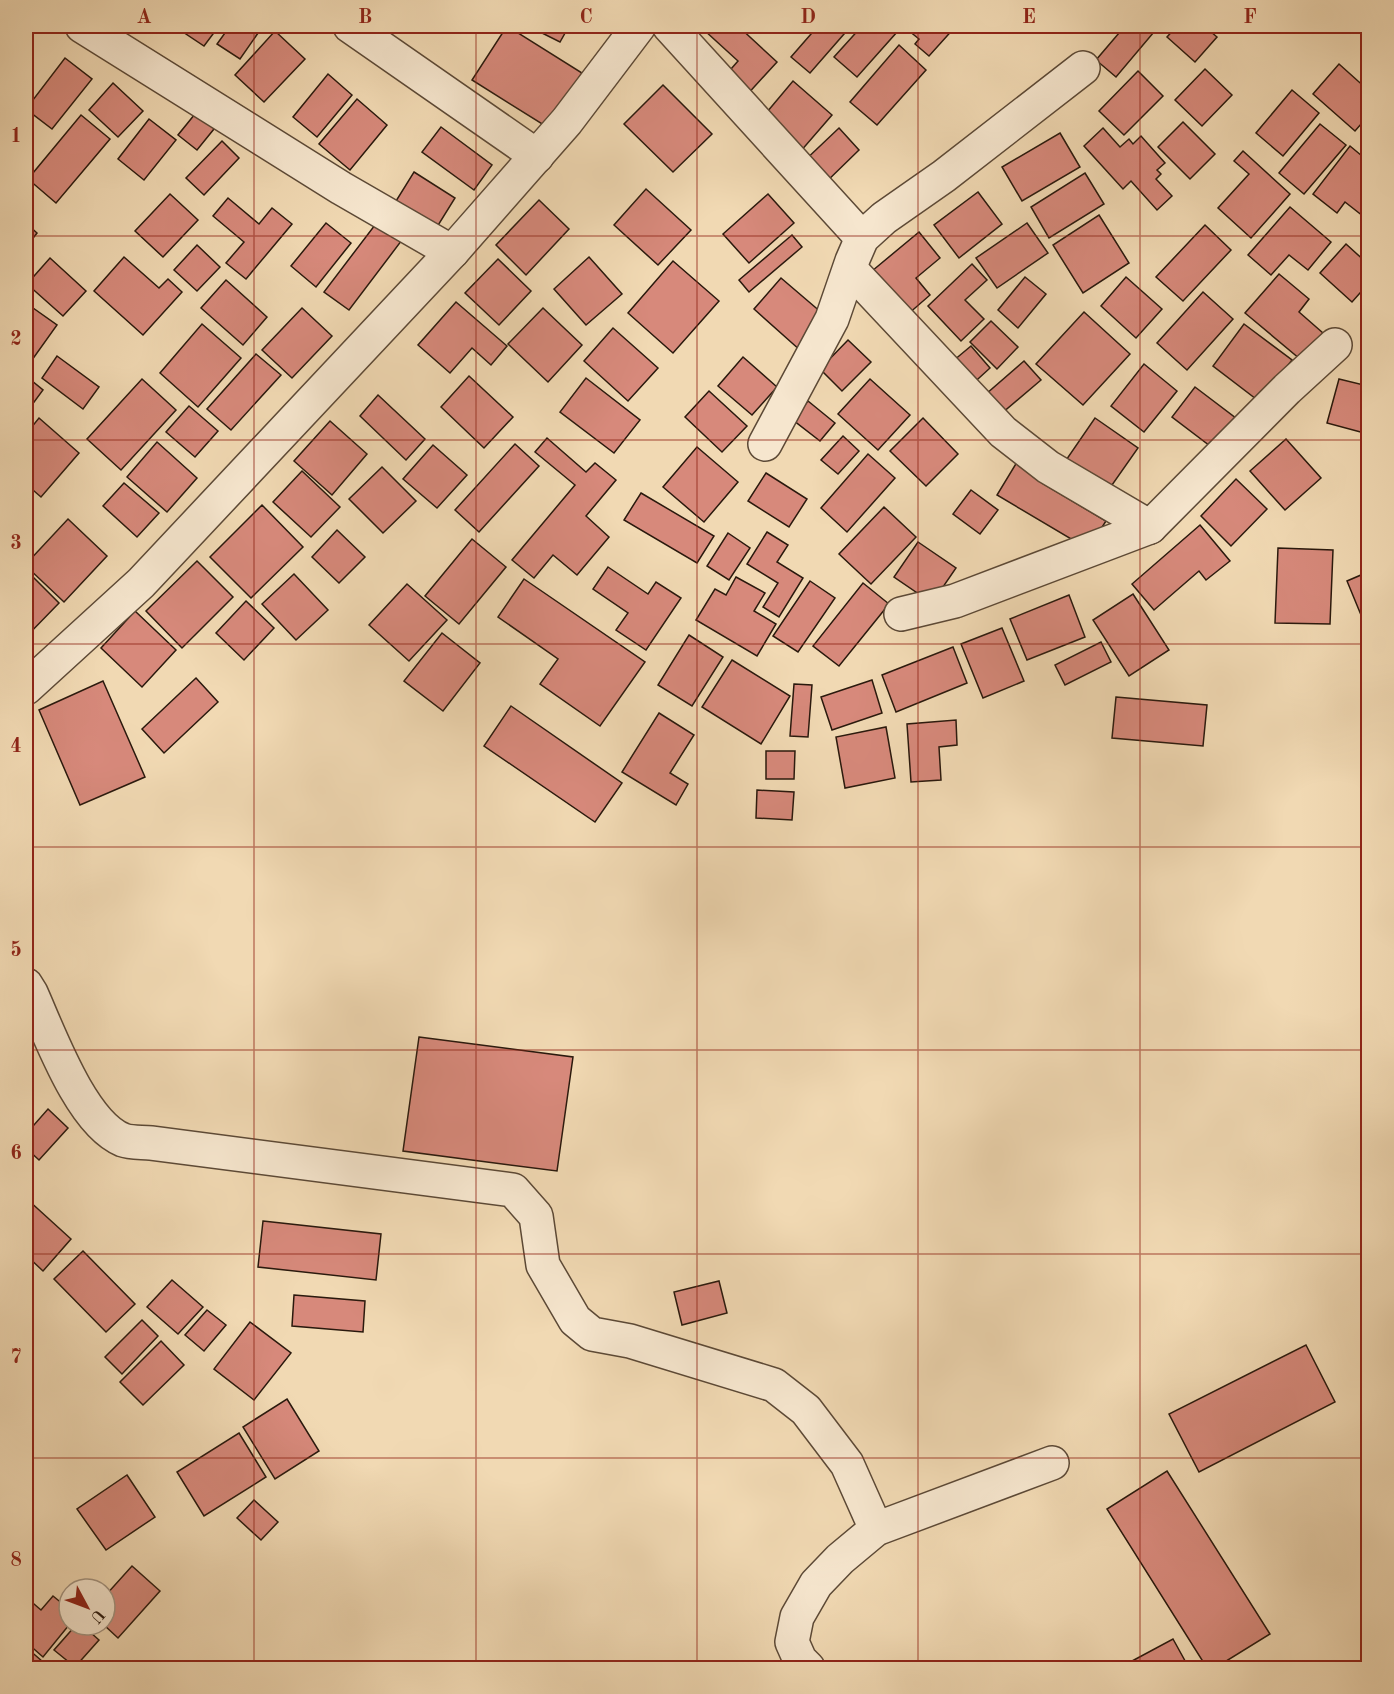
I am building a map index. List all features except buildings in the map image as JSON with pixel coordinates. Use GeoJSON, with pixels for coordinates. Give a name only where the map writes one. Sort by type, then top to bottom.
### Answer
{"type":"FeatureCollection","features":[{"type":"Feature","properties":{"kind":"street"},"geometry":{"type":"LineString","coordinates":[[82,26],[341,188],[452,252]]}},
{"type":"Feature","properties":{"kind":"street"},"geometry":{"type":"LineString","coordinates":[[350,26],[537,156]]}},
{"type":"Feature","properties":{"kind":"street"},"geometry":{"type":"LineString","coordinates":[[26,687],[141,583],[452,252],[567,121],[639,26]]}},
{"type":"Feature","properties":{"kind":"street"},"geometry":{"type":"LineString","coordinates":[[669,26],[862,238]]}},
{"type":"Feature","properties":{"kind":"street"},"geometry":{"type":"LineString","coordinates":[[765,444],[832,319],[862,238],[884,218],[944,176],[1083,68]]}},
{"type":"Feature","properties":{"kind":"street"},"geometry":{"type":"LineString","coordinates":[[850,269],[1003,432],[1048,467],[1150,527]]}},
{"type":"Feature","properties":{"kind":"street"},"geometry":{"type":"LineString","coordinates":[[901,614],[955,601],[1150,527],[1287,389],[1335,345]]}},
{"type":"Feature","properties":{"kind":"street"},"geometry":{"type":"LineString","coordinates":[[26,985],[70,1079],[108,1132],[125,1141],[513,1190],[536,1216],[543,1265],[575,1320],[592,1334],[630,1341],[774,1385],[806,1410],[847,1464],[876,1529]]}},
{"type":"Feature","properties":{"kind":"street"},"geometry":{"type":"LineString","coordinates":[[808,1668],[800,1660],[792,1642],[797,1617],[816,1584],[840,1559],[876,1529],[1052,1463]]}}]}
